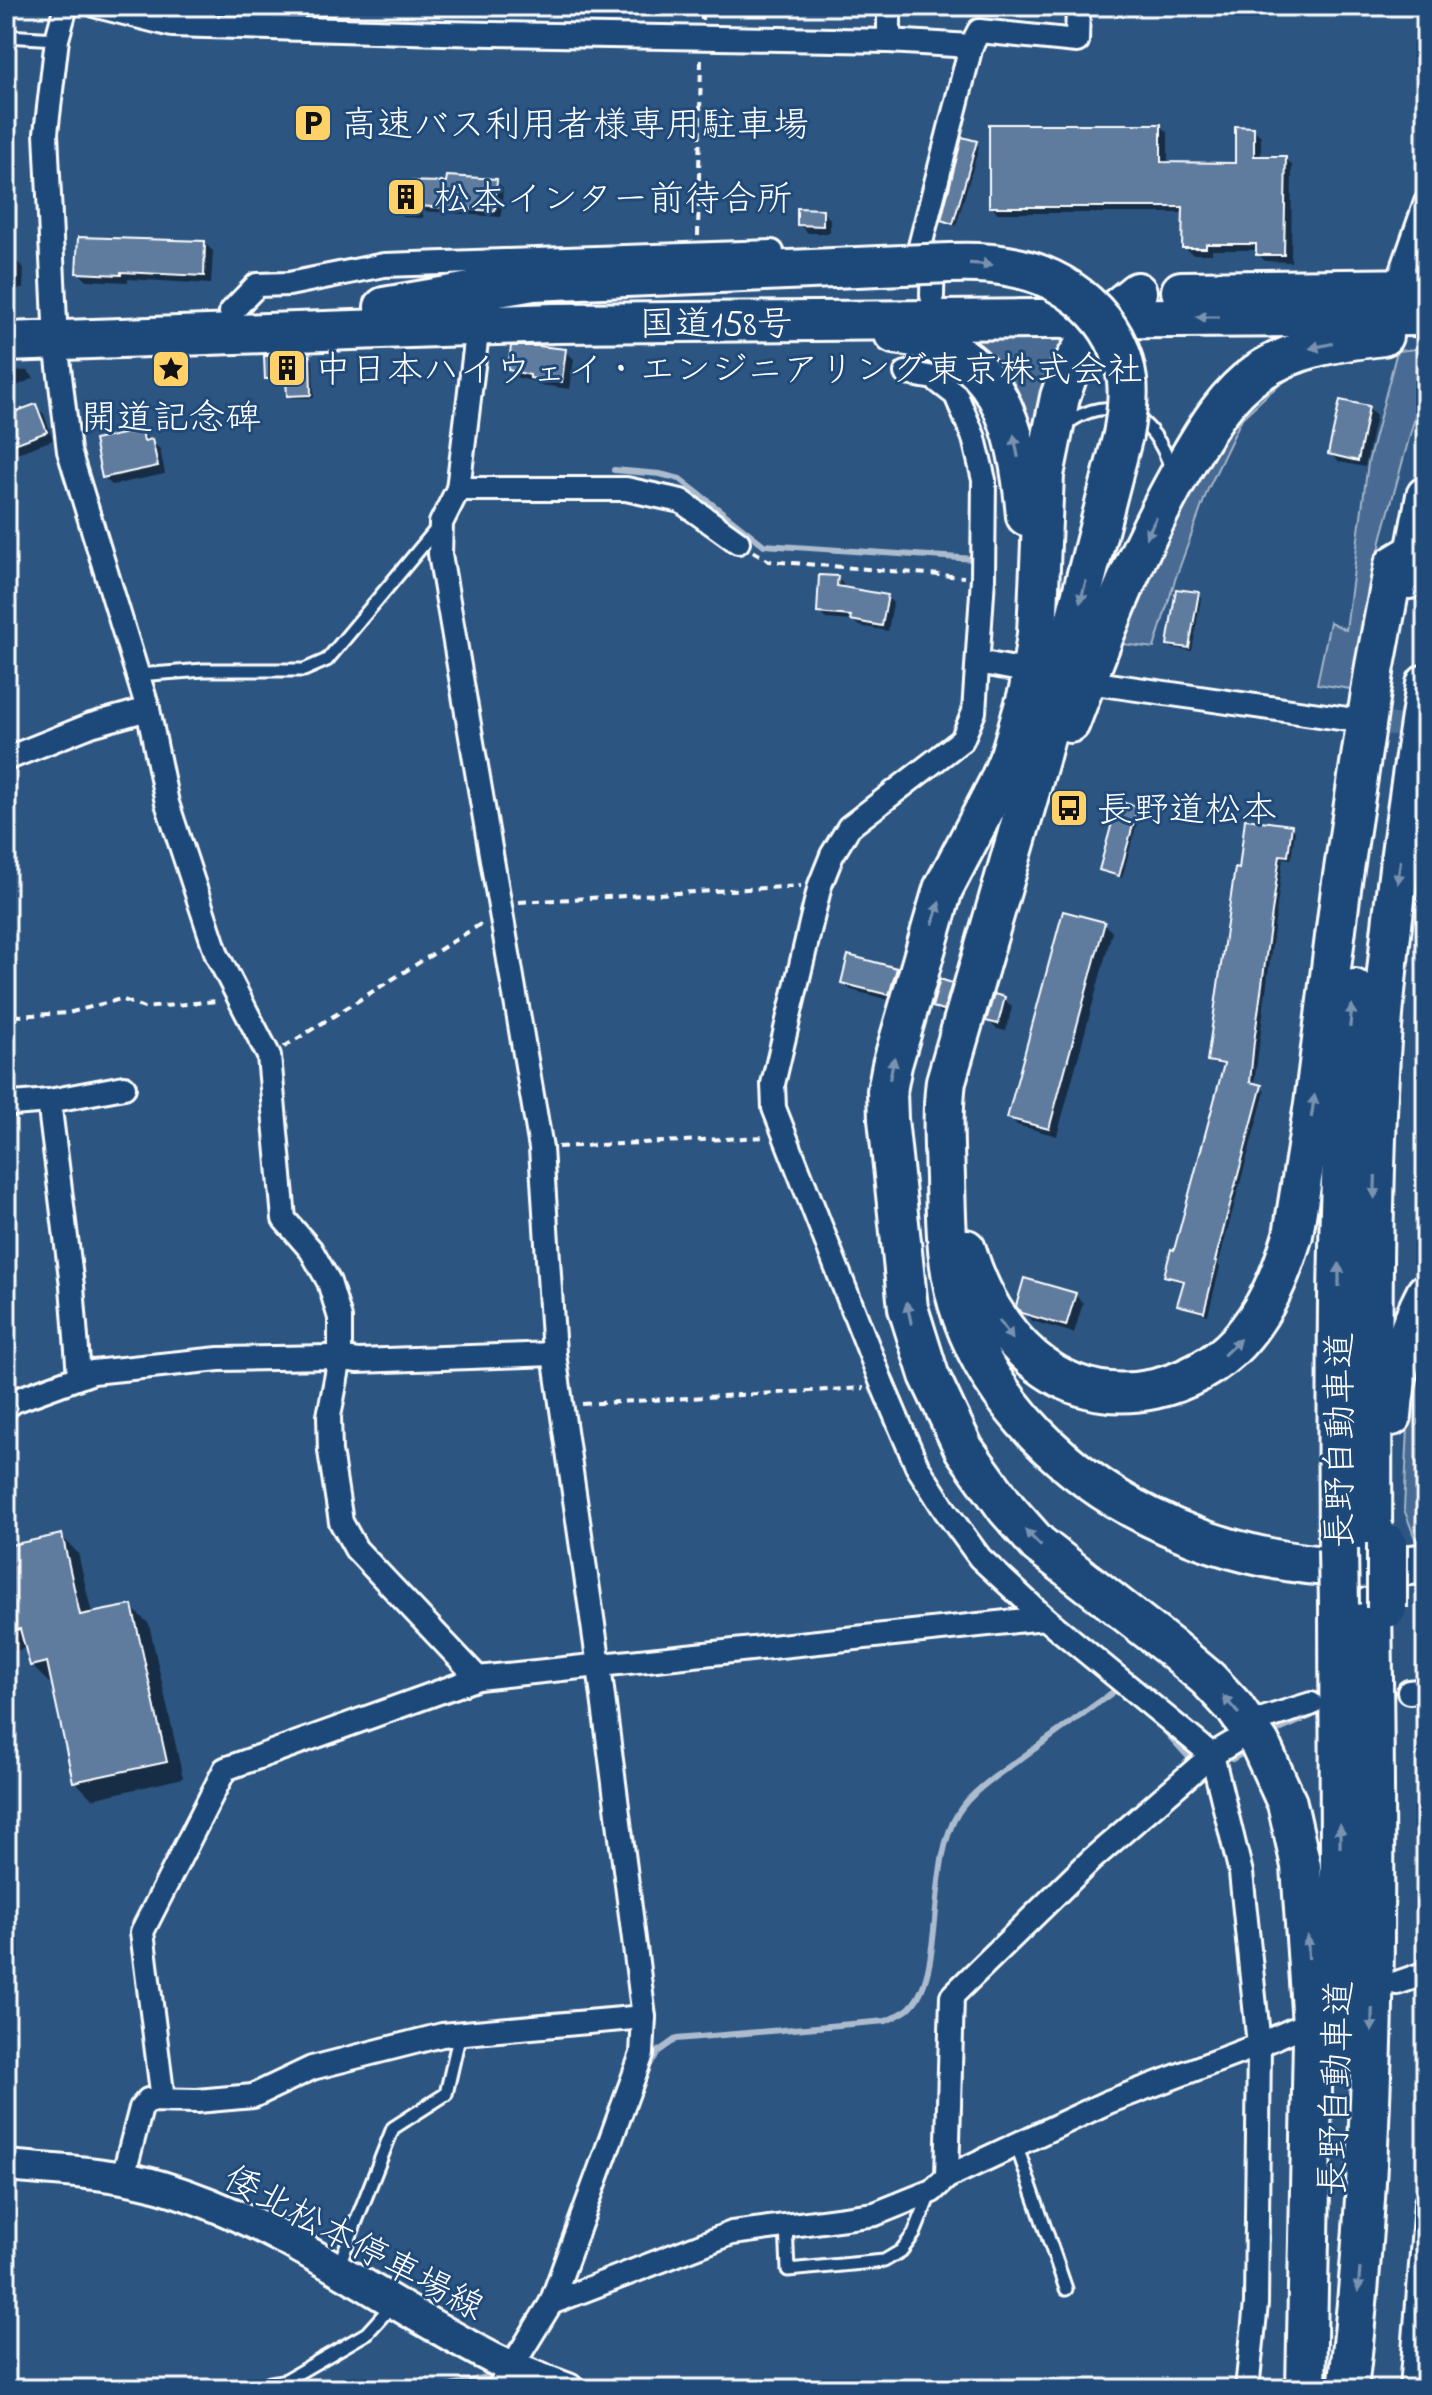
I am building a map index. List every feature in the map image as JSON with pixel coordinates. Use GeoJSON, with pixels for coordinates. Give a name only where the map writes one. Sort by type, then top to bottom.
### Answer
{"type":"FeatureCollection","features":[{"type":"Feature","properties":{"kind":"highway"},"geometry":{"type":"LineString","coordinates":[[384,307],[533,281],[911,258],[1008,266],[1039,273],[1067,286],[1093,308],[1121,354],[1128,404],[1123,435],[1039,760],[946,1081],[943,1125],[948,1256],[962,1316],[988,1372],[1010,1404],[1060,1456],[1119,1500],[1153,1519],[1235,1550],[1275,1559],[1357,1567],[1426,1563]]}},
{"type":"Feature","properties":{"kind":"highway","name":"国道158号"},"geometry":{"type":"LineString","coordinates":[[6,342],[56,330],[231,312],[1411,288]]}},
{"type":"Feature","properties":{"kind":"highway"},"geometry":{"type":"LineString","coordinates":[[1137,292],[1105,318],[1078,352],[1060,397],[1044,475],[1037,634],[1029,690],[1010,755],[943,889],[895,1052],[887,1091],[891,1145],[908,1308],[915,1339],[964,1449],[1007,1509],[1038,1544],[1198,1671],[1235,1708],[1260,1744],[1287,1803],[1301,1866],[1313,2039],[1306,2389]]}},
{"type":"Feature","properties":{"kind":"highway","name":"国道158号"},"geometry":{"type":"LineString","coordinates":[[6,319],[56,330],[1426,316]]}},
{"type":"Feature","properties":{"kind":"highway"},"geometry":{"type":"LineString","coordinates":[[759,322],[810,330],[898,335],[925,340],[966,358],[982,373],[1013,432],[1023,484],[1037,634]]}},
{"type":"Feature","properties":{"kind":"highway"},"geometry":{"type":"LineString","coordinates":[[997,904],[1118,599],[1175,481],[1210,424],[1235,391],[1268,367],[1307,349],[1426,331]]}},
{"type":"Feature","properties":{"kind":"highway","name":"長野自動車道"},"geometry":{"type":"LineString","coordinates":[[1366,1546],[1339,1236],[1347,1052],[1375,786],[1426,496]]}},
{"type":"Feature","properties":{"kind":"highway"},"geometry":{"type":"LineString","coordinates":[[943,1125],[954,1203],[971,1267],[997,1318],[1036,1363],[1061,1379],[1088,1389],[1117,1393],[1143,1392],[1193,1376],[1216,1362],[1236,1344],[1271,1295],[1293,1235],[1375,666],[1394,565],[1414,553]]}},
{"type":"Feature","properties":{"kind":"highway","name":"長野自動車道"},"geometry":{"type":"LineString","coordinates":[[1348,2389],[1368,2147],[1374,1934],[1366,1546],[1380,1054],[1397,890],[1426,684]]}},
{"type":"Feature","properties":{"kind":"highway"},"geometry":{"type":"LineString","coordinates":[[891,1145],[933,1298],[959,1360],[993,1417],[1045,1471],[1079,1498],[1136,1532],[1187,1555],[1230,1569],[1275,1581],[1355,1589],[1426,1583]]}},
{"type":"Feature","properties":{"kind":"highway"},"geometry":{"type":"LineString","coordinates":[[1366,1546],[1407,1337],[1426,1293]]}},
{"type":"Feature","properties":{"kind":"highway","name":"長野自動車道"},"geometry":{"type":"LineString","coordinates":[[1313,2389],[1334,2145],[1340,1859],[1366,1606]]}},
{"type":"Feature","properties":{"kind":"main road","name":"倭北松本停車場線"},"geometry":{"type":"LineString","coordinates":[[6,2166],[123,2177],[163,2187],[230,2212],[272,2231],[394,2302],[505,2378],[568,2389]]}},
{"type":"Feature","properties":{"kind":"street"},"geometry":{"type":"LineString","coordinates":[[66,6],[57,39],[46,133],[56,330],[69,451],[148,709],[167,803],[217,955],[269,1056],[284,1219],[311,1250],[329,1282],[340,1318],[340,1358],[329,1416],[330,1451],[341,1522],[356,1549],[478,1678]]}},
{"type":"Feature","properties":{"kind":"street"},"geometry":{"type":"LineString","coordinates":[[97,6],[172,25],[889,41],[971,46]]}},
{"type":"Feature","properties":{"kind":"street"},"geometry":{"type":"LineString","coordinates":[[889,6],[889,41]]}},
{"type":"Feature","properties":{"kind":"street"},"geometry":{"type":"LineString","coordinates":[[911,258],[971,46],[979,31],[1077,41],[1078,6]]}},
{"type":"Feature","properties":{"kind":"street"},"geometry":{"type":"LineString","coordinates":[[1411,288],[1426,202]]}},
{"type":"Feature","properties":{"kind":"street"},"geometry":{"type":"LineString","coordinates":[[231,312],[257,285],[289,284],[384,265],[697,254],[911,258],[933,254],[932,296]]}},
{"type":"Feature","properties":{"kind":"street"},"geometry":{"type":"LineString","coordinates":[[478,325],[458,489],[441,523],[440,554],[541,1148],[554,1354],[599,1666],[644,2017],[642,2054],[551,2303],[505,2378]]}},
{"type":"Feature","properties":{"kind":"street"},"geometry":{"type":"LineString","coordinates":[[906,373],[934,378],[956,395],[974,438],[984,480],[983,578],[974,712],[962,740],[849,827],[832,855],[820,885],[773,1084],[774,1108],[917,1466],[945,1510],[980,1558],[1045,1618],[1212,1755],[1241,1873],[1259,2045],[1256,2304],[1247,2389]]}},
{"type":"Feature","properties":{"kind":"street"},"geometry":{"type":"LineString","coordinates":[[458,489],[626,489],[681,501],[738,542]]}},
{"type":"Feature","properties":{"kind":"street"},"geometry":{"type":"LineString","coordinates":[[978,662],[1015,669]]}},
{"type":"Feature","properties":{"kind":"street"},"geometry":{"type":"LineString","coordinates":[[1102,684],[1354,720]]}},
{"type":"Feature","properties":{"kind":"street"},"geometry":{"type":"LineString","coordinates":[[6,759],[91,725],[148,709]]}},
{"type":"Feature","properties":{"kind":"street"},"geometry":{"type":"LineString","coordinates":[[9,1107],[124,1087]]}},
{"type":"Feature","properties":{"kind":"street"},"geometry":{"type":"LineString","coordinates":[[49,1101],[72,1286],[79,1376]]}},
{"type":"Feature","properties":{"kind":"street"},"geometry":{"type":"LineString","coordinates":[[6,1407],[14,1401],[93,1372],[219,1359],[340,1358],[358,1361],[554,1354]]}},
{"type":"Feature","properties":{"kind":"street"},"geometry":{"type":"LineString","coordinates":[[163,2100],[142,1932],[225,1769],[478,1678],[1045,1618]]}},
{"type":"Feature","properties":{"kind":"street"},"geometry":{"type":"LineString","coordinates":[[1266,1718],[1311,1704]]}},
{"type":"Feature","properties":{"kind":"street"},"geometry":{"type":"LineString","coordinates":[[939,2184],[952,1996],[1091,1860],[1212,1755],[1232,1743]]}},
{"type":"Feature","properties":{"kind":"street"},"geometry":{"type":"LineString","coordinates":[[1397,1983],[1426,1973]]}},
{"type":"Feature","properties":{"kind":"street"},"geometry":{"type":"LineString","coordinates":[[123,2177],[141,2108],[148,2100],[197,2101],[253,2096],[312,2068],[442,2035],[644,2017]]}},
{"type":"Feature","properties":{"kind":"street"},"geometry":{"type":"LineString","coordinates":[[551,2303],[732,2233],[875,2214],[1108,2102],[1297,2028]]}},
{"type":"Feature","properties":{"kind":"street"},"geometry":{"type":"LineString","coordinates":[[1411,2389],[1426,2203]]}},
{"type":"Feature","properties":{"kind":"lane"},"geometry":{"type":"LineString","coordinates":[[6,36],[57,39]]}},
{"type":"Feature","properties":{"kind":"lane"},"geometry":{"type":"LineString","coordinates":[[1044,475],[1065,424],[1082,414],[1106,407],[1126,410],[1151,430],[1167,455],[1175,481]]}},
{"type":"Feature","properties":{"kind":"lane"},"geometry":{"type":"LineString","coordinates":[[138,675],[204,670],[304,670],[327,660],[441,523]]}},
{"type":"Feature","properties":{"kind":"lane"},"geometry":{"type":"LineString","coordinates":[[337,2269],[393,2128],[446,2094],[460,2033]]}},
{"type":"Feature","properties":{"kind":"lane"},"geometry":{"type":"LineString","coordinates":[[1016,2144],[1066,2289]]}},
{"type":"Feature","properties":{"kind":"lane"},"geometry":{"type":"LineString","coordinates":[[786,2226],[788,2270],[884,2261],[901,2251],[914,2234],[939,2184]]}},
{"type":"Feature","properties":{"kind":"lane"},"geometry":{"type":"LineString","coordinates":[[240,2389],[286,2380],[367,2333],[394,2302]]}},
{"type":"Feature","properties":{"kind":"path"},"geometry":{"type":"LineString","coordinates":[[697,254],[702,6]]}},
{"type":"Feature","properties":{"kind":"path"},"geometry":{"type":"LineString","coordinates":[[738,542],[769,561],[983,578]]}},
{"type":"Feature","properties":{"kind":"path"},"geometry":{"type":"LineString","coordinates":[[269,1056],[522,900],[820,885]]}},
{"type":"Feature","properties":{"kind":"path"},"geometry":{"type":"LineString","coordinates":[[6,975],[9,1009],[17,1016],[68,1013],[121,999],[144,1008],[159,1008],[237,996]]}},
{"type":"Feature","properties":{"kind":"path"},"geometry":{"type":"LineString","coordinates":[[541,1148],[784,1137]]}},
{"type":"Feature","properties":{"kind":"path"},"geometry":{"type":"LineString","coordinates":[[563,1405],[883,1386]]}},
{"type":"Feature","properties":{"kind":"shaded area"},"geometry":{"type":"Polygon","coordinates":[[[1081,329],[1040,444],[1023,445],[963,336],[1081,329]]]}},
{"type":"Feature","properties":{"kind":"shaded area"},"geometry":{"type":"Polygon","coordinates":[[[1426,348],[1426,377],[1382,536],[1351,689],[1317,684],[1330,622],[1346,630],[1368,463],[1397,351],[1426,348]]]}},
{"type":"Feature","properties":{"kind":"shaded area"},"geometry":{"type":"Polygon","coordinates":[[[1306,366],[1242,418],[1208,489],[1154,648],[1114,643],[1131,593],[1244,398],[1306,366]]]}},
{"type":"Feature","properties":{"kind":"shaded area"},"geometry":{"type":"Polygon","coordinates":[[[1426,1326],[1426,1539],[1416,1541],[1404,1509],[1409,1408],[1426,1326]]]}},
{"type":"Feature","properties":{"kind":"building"},"geometry":{"type":"Polygon","coordinates":[[[989,124],[1161,124],[1161,162],[1235,163],[1235,126],[1254,127],[1254,156],[1286,156],[1284,255],[1256,255],[1256,244],[1206,244],[1206,248],[1182,248],[1183,207],[989,207],[989,124]]]}},
{"type":"Feature","properties":{"kind":"building"},"geometry":{"type":"Polygon","coordinates":[[[962,137],[977,141],[953,224],[941,220],[962,137]]]}},
{"type":"Feature","properties":{"kind":"building"},"geometry":{"type":"Polygon","coordinates":[[[447,176],[497,179],[495,211],[417,206],[417,212],[394,211],[395,181],[446,182],[447,176]]]}},
{"type":"Feature","properties":{"kind":"building"},"geometry":{"type":"Polygon","coordinates":[[[797,208],[823,209],[823,226],[797,225],[797,208]]]}},
{"type":"Feature","properties":{"kind":"building"},"geometry":{"type":"Polygon","coordinates":[[[78,237],[205,241],[204,276],[76,273],[78,237]]]}},
{"type":"Feature","properties":{"kind":"building"},"geometry":{"type":"Polygon","coordinates":[[[511,346],[566,349],[562,382],[530,378],[530,375],[508,370],[511,346]]]}},
{"type":"Feature","properties":{"kind":"building","name":"中日本ハイウェイ・エンジニアリング東京株式会社"},"geometry":{"type":"Polygon","coordinates":[[[310,355],[311,395],[287,396],[286,379],[265,379],[264,356],[310,355]]]}},
{"type":"Feature","properties":{"kind":"building"},"geometry":{"type":"Polygon","coordinates":[[[1340,400],[1369,406],[1358,461],[1328,454],[1340,400]]]}},
{"type":"Feature","properties":{"kind":"building"},"geometry":{"type":"Polygon","coordinates":[[[36,404],[47,432],[6,447],[6,415],[36,404]]]}},
{"type":"Feature","properties":{"kind":"building"},"geometry":{"type":"Polygon","coordinates":[[[142,430],[144,441],[152,439],[158,466],[102,478],[94,440],[142,430]]]}},
{"type":"Feature","properties":{"kind":"building"},"geometry":{"type":"Polygon","coordinates":[[[819,575],[838,576],[837,586],[888,595],[882,626],[850,620],[851,616],[817,613],[819,575]]]}},
{"type":"Feature","properties":{"kind":"building"},"geometry":{"type":"Polygon","coordinates":[[[1176,589],[1199,592],[1189,648],[1167,645],[1176,589]]]}},
{"type":"Feature","properties":{"kind":"building"},"geometry":{"type":"Polygon","coordinates":[[[1118,801],[1138,807],[1119,876],[1099,870],[1118,801]]]}},
{"type":"Feature","properties":{"kind":"building"},"geometry":{"type":"Polygon","coordinates":[[[1245,819],[1292,825],[1288,856],[1280,855],[1254,1042],[1250,1082],[1262,1085],[1204,1312],[1177,1305],[1184,1281],[1164,1276],[1171,1249],[1174,1250],[1224,1064],[1207,1061],[1245,819]]]}},
{"type":"Feature","properties":{"kind":"building"},"geometry":{"type":"Polygon","coordinates":[[[1063,911],[1105,922],[1049,1129],[1007,1118],[1063,911]]]}},
{"type":"Feature","properties":{"kind":"building"},"geometry":{"type":"Polygon","coordinates":[[[848,955],[897,968],[889,995],[841,983],[848,955]]]}},
{"type":"Feature","properties":{"kind":"building"},"geometry":{"type":"Polygon","coordinates":[[[940,979],[952,983],[944,1010],[932,1007],[940,979]]]}},
{"type":"Feature","properties":{"kind":"building"},"geometry":{"type":"Polygon","coordinates":[[[994,994],[1005,997],[998,1024],[986,1021],[994,994]]]}},
{"type":"Feature","properties":{"kind":"building"},"geometry":{"type":"Polygon","coordinates":[[[1024,1278],[1076,1293],[1066,1326],[1021,1313],[1016,1306],[1024,1278]]]}},
{"type":"Feature","properties":{"kind":"building"},"geometry":{"type":"Polygon","coordinates":[[[62,1534],[80,1615],[132,1605],[167,1762],[73,1782],[47,1662],[30,1666],[20,1629],[6,1632],[6,1546],[62,1534]]]}},
{"type":"Feature","properties":{"kind":"waterway"},"geometry":{"type":"LineString","coordinates":[[614,470],[680,479],[764,545],[975,559]]}},
{"type":"Feature","properties":{"kind":"waterway"},"geometry":{"type":"LineString","coordinates":[[648,2067],[659,2051],[676,2039],[886,2021],[907,2010],[919,1995],[927,1973],[942,1861],[948,1835],[958,1813],[990,1780],[1116,1690],[1120,1692]]}},
{"type":"Feature","properties":{"kind":"waterway"},"geometry":{"type":"LineString","coordinates":[[1279,1730],[1311,1716]]}},
{"type":"Feature","properties":{"kind":"waterway"},"geometry":{"type":"LineString","coordinates":[[1164,1730],[1194,1763]]}},
{"type":"Feature","properties":{"kind":"waterway"},"geometry":{"type":"LineString","coordinates":[[1232,1759],[1243,1753]]}},
{"type":"Feature","properties":{"kind":"waterway"},"geometry":{"type":"LineString","coordinates":[[504,2354],[520,2334]]}},
{"type":"Feature","properties":{"kind":"waterway"},"geometry":{"type":"LineString","coordinates":[[439,2389],[486,2377],[497,2381]]}},
{"type":"Feature","properties":{"kind":"tunnel"},"geometry":{"type":"LineString","coordinates":[[1355,720],[1426,729]]}},
{"type":"Feature","properties":{"kind":"place","name":"高速バス利用者様専用駐車場"},"geometry":{"type":"Point","coordinates":[313,123]}},
{"type":"Feature","properties":{"kind":"place","name":"松本インター前待合所"},"geometry":{"type":"Point","coordinates":[406,197]}},
{"type":"Feature","properties":{"kind":"place","name":"中日本ハイウェイ・エンジニアリング東京株式会社"},"geometry":{"type":"Point","coordinates":[287,368]}},
{"type":"Feature","properties":{"kind":"place","name":"開道記念碑"},"geometry":{"type":"Point","coordinates":[171,369]}},
{"type":"Feature","properties":{"kind":"place","name":"長野道松本"},"geometry":{"type":"Point","coordinates":[1069,808]}}]}
